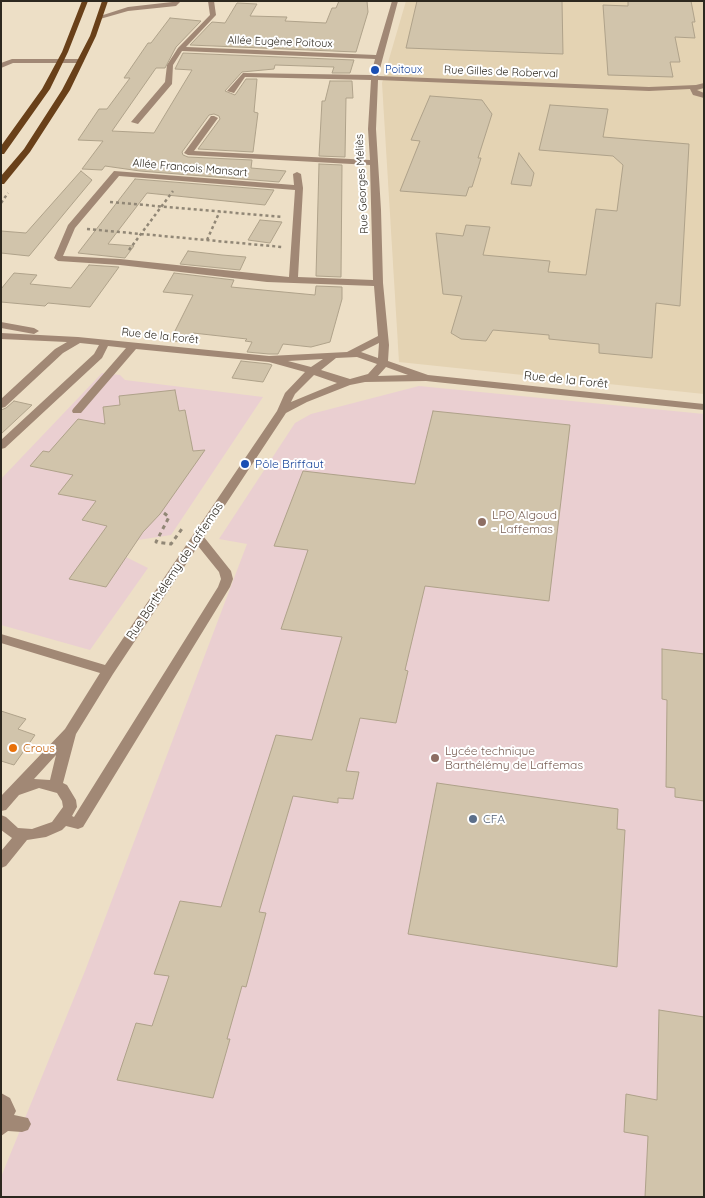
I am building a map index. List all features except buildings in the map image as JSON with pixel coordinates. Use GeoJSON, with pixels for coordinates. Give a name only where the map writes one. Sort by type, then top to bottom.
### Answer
{"type":"FeatureCollection","features":[{"type":"Feature","properties":{"kind":"main road"},"geometry":{"type":"LineString","coordinates":[[1,152],[34,107],[61,61],[86,1]]}},
{"type":"Feature","properties":{"kind":"main road"},"geometry":{"type":"LineString","coordinates":[[1,182],[27,150],[55,108],[81,61],[105,1]]}},
{"type":"Feature","properties":{"kind":"street"},"geometry":{"type":"LineString","coordinates":[[128,9],[139,1]]}},
{"type":"Feature","properties":{"kind":"street"},"geometry":{"type":"LineString","coordinates":[[100,17],[128,9],[176,4],[178,1]]}},
{"type":"Feature","properties":{"kind":"street"},"geometry":{"type":"LineString","coordinates":[[135,122],[169,82],[170,65],[180,49],[213,15],[212,1]]}},
{"type":"Feature","properties":{"kind":"street","name":"Rue Georges Méliès"},"geometry":{"type":"LineString","coordinates":[[379,368],[384,352],[378,282],[373,163],[374,78],[378,57],[395,1]]}},
{"type":"Feature","properties":{"kind":"street","name":"Allée Eugène Poitoux"},"geometry":{"type":"LineString","coordinates":[[180,49],[378,57]]}},
{"type":"Feature","properties":{"kind":"street"},"geometry":{"type":"LineString","coordinates":[[1,66],[12,61],[81,61]]}},
{"type":"Feature","properties":{"kind":"street","name":"Rue Gilles de Roberval"},"geometry":{"type":"LineString","coordinates":[[231,91],[244,75],[658,89],[704,85]]}},
{"type":"Feature","properties":{"kind":"street"},"geometry":{"type":"LineString","coordinates":[[694,87],[694,91],[702,96]]}},
{"type":"Feature","properties":{"kind":"street","name":"Rue Gilles de Roberval"},"geometry":{"type":"LineString","coordinates":[[658,89],[702,96]]}},
{"type":"Feature","properties":{"kind":"street"},"geometry":{"type":"LineString","coordinates":[[214,118],[188,153],[373,163]]}},
{"type":"Feature","properties":{"kind":"street","name":"Allée François Mansart"},"geometry":{"type":"LineString","coordinates":[[299,188],[117,173],[71,227],[58,258],[120,262],[267,279],[378,282]]}},
{"type":"Feature","properties":{"kind":"street"},"geometry":{"type":"LineString","coordinates":[[293,280],[299,188],[297,174]]}},
{"type":"Feature","properties":{"kind":"street","name":"Rue de la Forêt"},"geometry":{"type":"LineString","coordinates":[[1,325],[78,340]]}},
{"type":"Feature","properties":{"kind":"street","name":"Rue de la Forêt"},"geometry":{"type":"LineString","coordinates":[[1,336],[78,340],[269,359]]}},
{"type":"Feature","properties":{"kind":"street"},"geometry":{"type":"LineString","coordinates":[[349,354],[382,338]]}},
{"type":"Feature","properties":{"kind":"street"},"geometry":{"type":"LineString","coordinates":[[1,405],[59,351],[78,340]]}},
{"type":"Feature","properties":{"kind":"street"},"geometry":{"type":"LineString","coordinates":[[1,446],[98,356],[105,343]]}},
{"type":"Feature","properties":{"kind":"street"},"geometry":{"type":"LineString","coordinates":[[77,411],[133,346]]}},
{"type":"Feature","properties":{"kind":"street"},"geometry":{"type":"LineString","coordinates":[[269,359],[332,357],[358,354],[372,360],[379,368],[366,379],[350,382],[303,400],[282,411]]}},
{"type":"Feature","properties":{"kind":"street","name":"Rue Barthélemy de Laffemas"},"geometry":{"type":"LineString","coordinates":[[5,799],[70,732],[108,671],[282,411],[290,393],[332,357]]}},
{"type":"Feature","properties":{"kind":"street"},"geometry":{"type":"LineString","coordinates":[[269,359],[318,368],[328,376],[350,382]]}},
{"type":"Feature","properties":{"kind":"street","name":"Rue de la Forêt"},"geometry":{"type":"LineString","coordinates":[[379,368],[426,378],[704,407]]}},
{"type":"Feature","properties":{"kind":"street","name":"Rue de la Forêt"},"geometry":{"type":"LineString","coordinates":[[366,379],[426,378]]}},
{"type":"Feature","properties":{"kind":"street"},"geometry":{"type":"LineString","coordinates":[[63,820],[78,823],[224,587],[227,579],[225,571],[200,533]]}},
{"type":"Feature","properties":{"kind":"street"},"geometry":{"type":"LineString","coordinates":[[1,638],[108,671]]}},
{"type":"Feature","properties":{"kind":"street","name":"Rue Barthélemy de Laffemas"},"geometry":{"type":"LineString","coordinates":[[55,786],[70,732]]}},
{"type":"Feature","properties":{"kind":"street"},"geometry":{"type":"LineString","coordinates":[[1,821],[14,832],[32,835],[50,830],[63,820],[70,807],[69,800],[62,789],[39,783],[21,787],[5,799]]}},
{"type":"Feature","properties":{"kind":"street"},"geometry":{"type":"LineString","coordinates":[[1,862],[23,835]]}},
{"type":"Feature","properties":{"kind":"street"},"geometry":{"type":"LineString","coordinates":[[1,1102],[7,1111],[2,1126],[22,1124]]}},
{"type":"Feature","properties":{"kind":"path"},"geometry":{"type":"LineString","coordinates":[[120,262],[182,178]]}},
{"type":"Feature","properties":{"kind":"path"},"geometry":{"type":"LineString","coordinates":[[94,200],[297,218]]}},
{"type":"Feature","properties":{"kind":"path"},"geometry":{"type":"LineString","coordinates":[[207,240],[220,211]]}},
{"type":"Feature","properties":{"kind":"path"},"geometry":{"type":"LineString","coordinates":[[71,227],[295,248]]}},
{"type":"Feature","properties":{"kind":"path"},"geometry":{"type":"LineString","coordinates":[[164,513],[169,517],[156,542],[171,544],[185,524],[200,533]]}},
{"type":"Feature","properties":{"kind":"shaded area"},"geometry":{"type":"Polygon","coordinates":[[[406,1],[704,1],[704,394],[399,362],[382,83],[406,1]]]}},
{"type":"Feature","properties":{"kind":"shaded area"},"geometry":{"type":"Polygon","coordinates":[[[102,373],[120,375],[125,380],[263,397],[171,535],[138,540],[126,557],[148,568],[90,650],[1,625],[1,479],[102,373]]]}},
{"type":"Feature","properties":{"kind":"shaded area","name":"Lycée technique Barthélémy de Laffemas"},"geometry":{"type":"Polygon","coordinates":[[[419,386],[704,414],[704,1197],[1,1197],[1,1177],[85,971],[247,544],[219,539],[295,423],[311,414],[419,386]]]}},
{"type":"Feature","properties":{"kind":"place","name":"Poitoux"},"geometry":{"type":"Point","coordinates":[375,70]}},
{"type":"Feature","properties":{"kind":"place","name":"Pôle Briffaut"},"geometry":{"type":"Point","coordinates":[245,464]}},
{"type":"Feature","properties":{"kind":"place","name":"LPO Algoud - Laffemas"},"geometry":{"type":"Point","coordinates":[482,522]}},
{"type":"Feature","properties":{"kind":"place","name":"Crous"},"geometry":{"type":"Point","coordinates":[13,748]}},
{"type":"Feature","properties":{"kind":"place","name":"Lycée technique Barthélémy de Laffemas"},"geometry":{"type":"Point","coordinates":[435,758]}},
{"type":"Feature","properties":{"kind":"place","name":"CFA"},"geometry":{"type":"Point","coordinates":[473,819]}}]}
